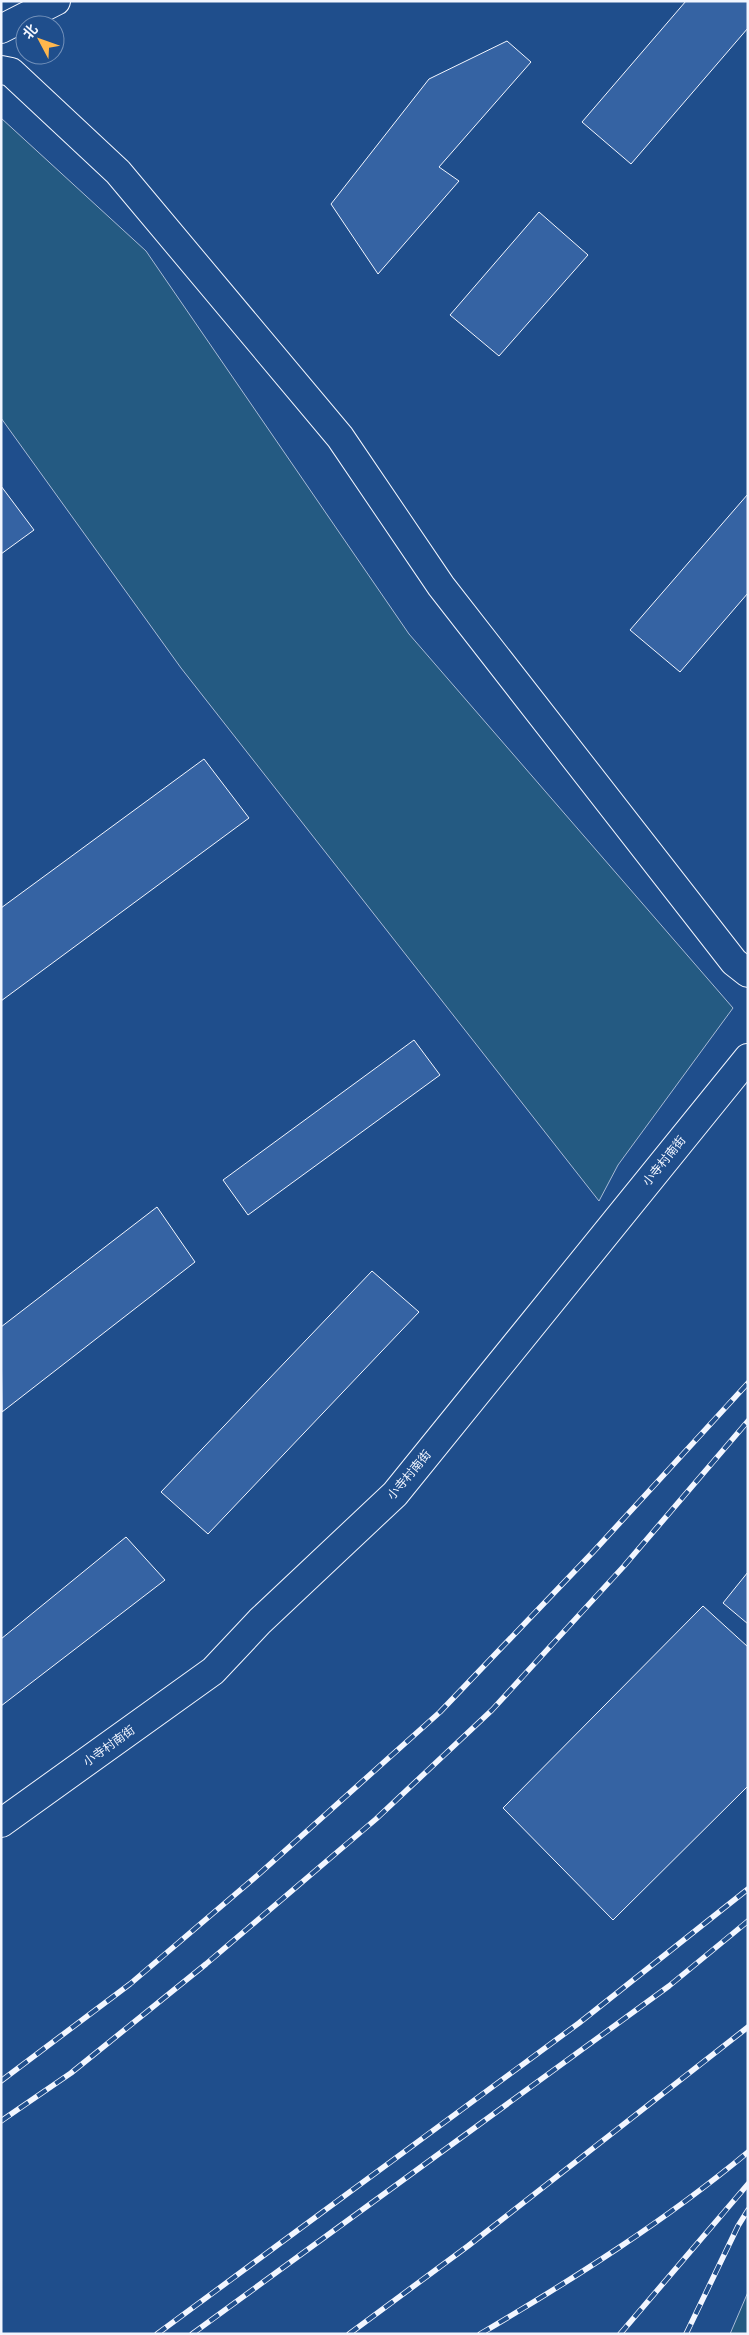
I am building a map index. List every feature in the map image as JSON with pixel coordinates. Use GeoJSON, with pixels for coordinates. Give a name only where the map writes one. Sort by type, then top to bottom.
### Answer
{"type":"FeatureCollection","features":[{"type":"Feature","properties":{"kind":"street"},"geometry":{"type":"LineString","coordinates":[[1,29],[56,1]]}},
{"type":"Feature","properties":{"kind":"street"},"geometry":{"type":"LineString","coordinates":[[1,70],[11,72],[118,172],[334,429],[441,586],[734,962],[748,973]]}},
{"type":"Feature","properties":{"kind":"street","name":"小寺村南街"},"geometry":{"type":"LineString","coordinates":[[1,1823],[213,1671],[260,1621],[394,1494],[748,1058]]}},
{"type":"Feature","properties":{"kind":"shaded area"},"geometry":{"type":"Polygon","coordinates":[[[1,118],[146,251],[409,634],[733,1008],[618,1165],[599,1201],[181,668],[1,418],[1,118]]]}},
{"type":"Feature","properties":{"kind":"shaded area"},"geometry":{"type":"Polygon","coordinates":[[[748,2292],[748,2334],[730,2334],[748,2292]]]}},
{"type":"Feature","properties":{"kind":"building"},"geometry":{"type":"Polygon","coordinates":[[[686,1],[748,1],[748,28],[631,164],[582,122],[686,1]]]}},
{"type":"Feature","properties":{"kind":"building"},"geometry":{"type":"Polygon","coordinates":[[[507,41],[531,62],[439,167],[459,181],[378,274],[331,204],[429,79],[507,41]]]}},
{"type":"Feature","properties":{"kind":"building"},"geometry":{"type":"Polygon","coordinates":[[[539,212],[588,255],[499,356],[450,315],[539,212]]]}},
{"type":"Feature","properties":{"kind":"building"},"geometry":{"type":"Polygon","coordinates":[[[1,486],[34,530],[1,554],[1,486]]]}},
{"type":"Feature","properties":{"kind":"building"},"geometry":{"type":"Polygon","coordinates":[[[748,494],[748,593],[680,672],[630,630],[748,494]]]}},
{"type":"Feature","properties":{"kind":"building"},"geometry":{"type":"Polygon","coordinates":[[[204,759],[249,818],[1,1001],[1,908],[204,759]]]}},
{"type":"Feature","properties":{"kind":"building"},"geometry":{"type":"Polygon","coordinates":[[[414,1040],[440,1075],[248,1215],[223,1180],[414,1040]]]}},
{"type":"Feature","properties":{"kind":"building"},"geometry":{"type":"Polygon","coordinates":[[[157,1207],[195,1262],[2,1412],[1,1327],[157,1207]]]}},
{"type":"Feature","properties":{"kind":"building"},"geometry":{"type":"Polygon","coordinates":[[[372,1271],[419,1312],[208,1534],[161,1492],[372,1271]]]}},
{"type":"Feature","properties":{"kind":"building"},"geometry":{"type":"Polygon","coordinates":[[[126,1537],[165,1580],[1,1706],[1,1639],[126,1537]]]}},
{"type":"Feature","properties":{"kind":"building"},"geometry":{"type":"Polygon","coordinates":[[[748,1572],[748,1624],[723,1603],[748,1572]]]}},
{"type":"Feature","properties":{"kind":"building"},"geometry":{"type":"Polygon","coordinates":[[[703,1606],[748,1647],[748,1786],[613,1920],[503,1808],[703,1606]]]}},
{"type":"Feature","properties":{"kind":"railway"},"geometry":{"type":"LineString","coordinates":[[1,2081],[130,1984],[259,1874],[440,1712],[594,1551],[748,1383]]}},
{"type":"Feature","properties":{"kind":"railway"},"geometry":{"type":"LineString","coordinates":[[1,2121],[71,2073],[206,1964],[376,1819],[492,1710],[624,1566],[748,1421]]}},
{"type":"Feature","properties":{"kind":"railway"},"geometry":{"type":"LineString","coordinates":[[157,2334],[579,2023],[748,1889]]}},
{"type":"Feature","properties":{"kind":"railway"},"geometry":{"type":"LineString","coordinates":[[192,2334],[669,1986],[748,1921]]}},
{"type":"Feature","properties":{"kind":"railway"},"geometry":{"type":"LineString","coordinates":[[349,2334],[468,2246],[748,2027]]}},
{"type":"Feature","properties":{"kind":"railway"},"geometry":{"type":"LineString","coordinates":[[480,2334],[651,2226],[748,2152]]}},
{"type":"Feature","properties":{"kind":"railway"},"geometry":{"type":"LineString","coordinates":[[620,2334],[748,2184]]}},
{"type":"Feature","properties":{"kind":"railway"},"geometry":{"type":"LineString","coordinates":[[686,2334],[738,2226],[748,2210]]}}]}
